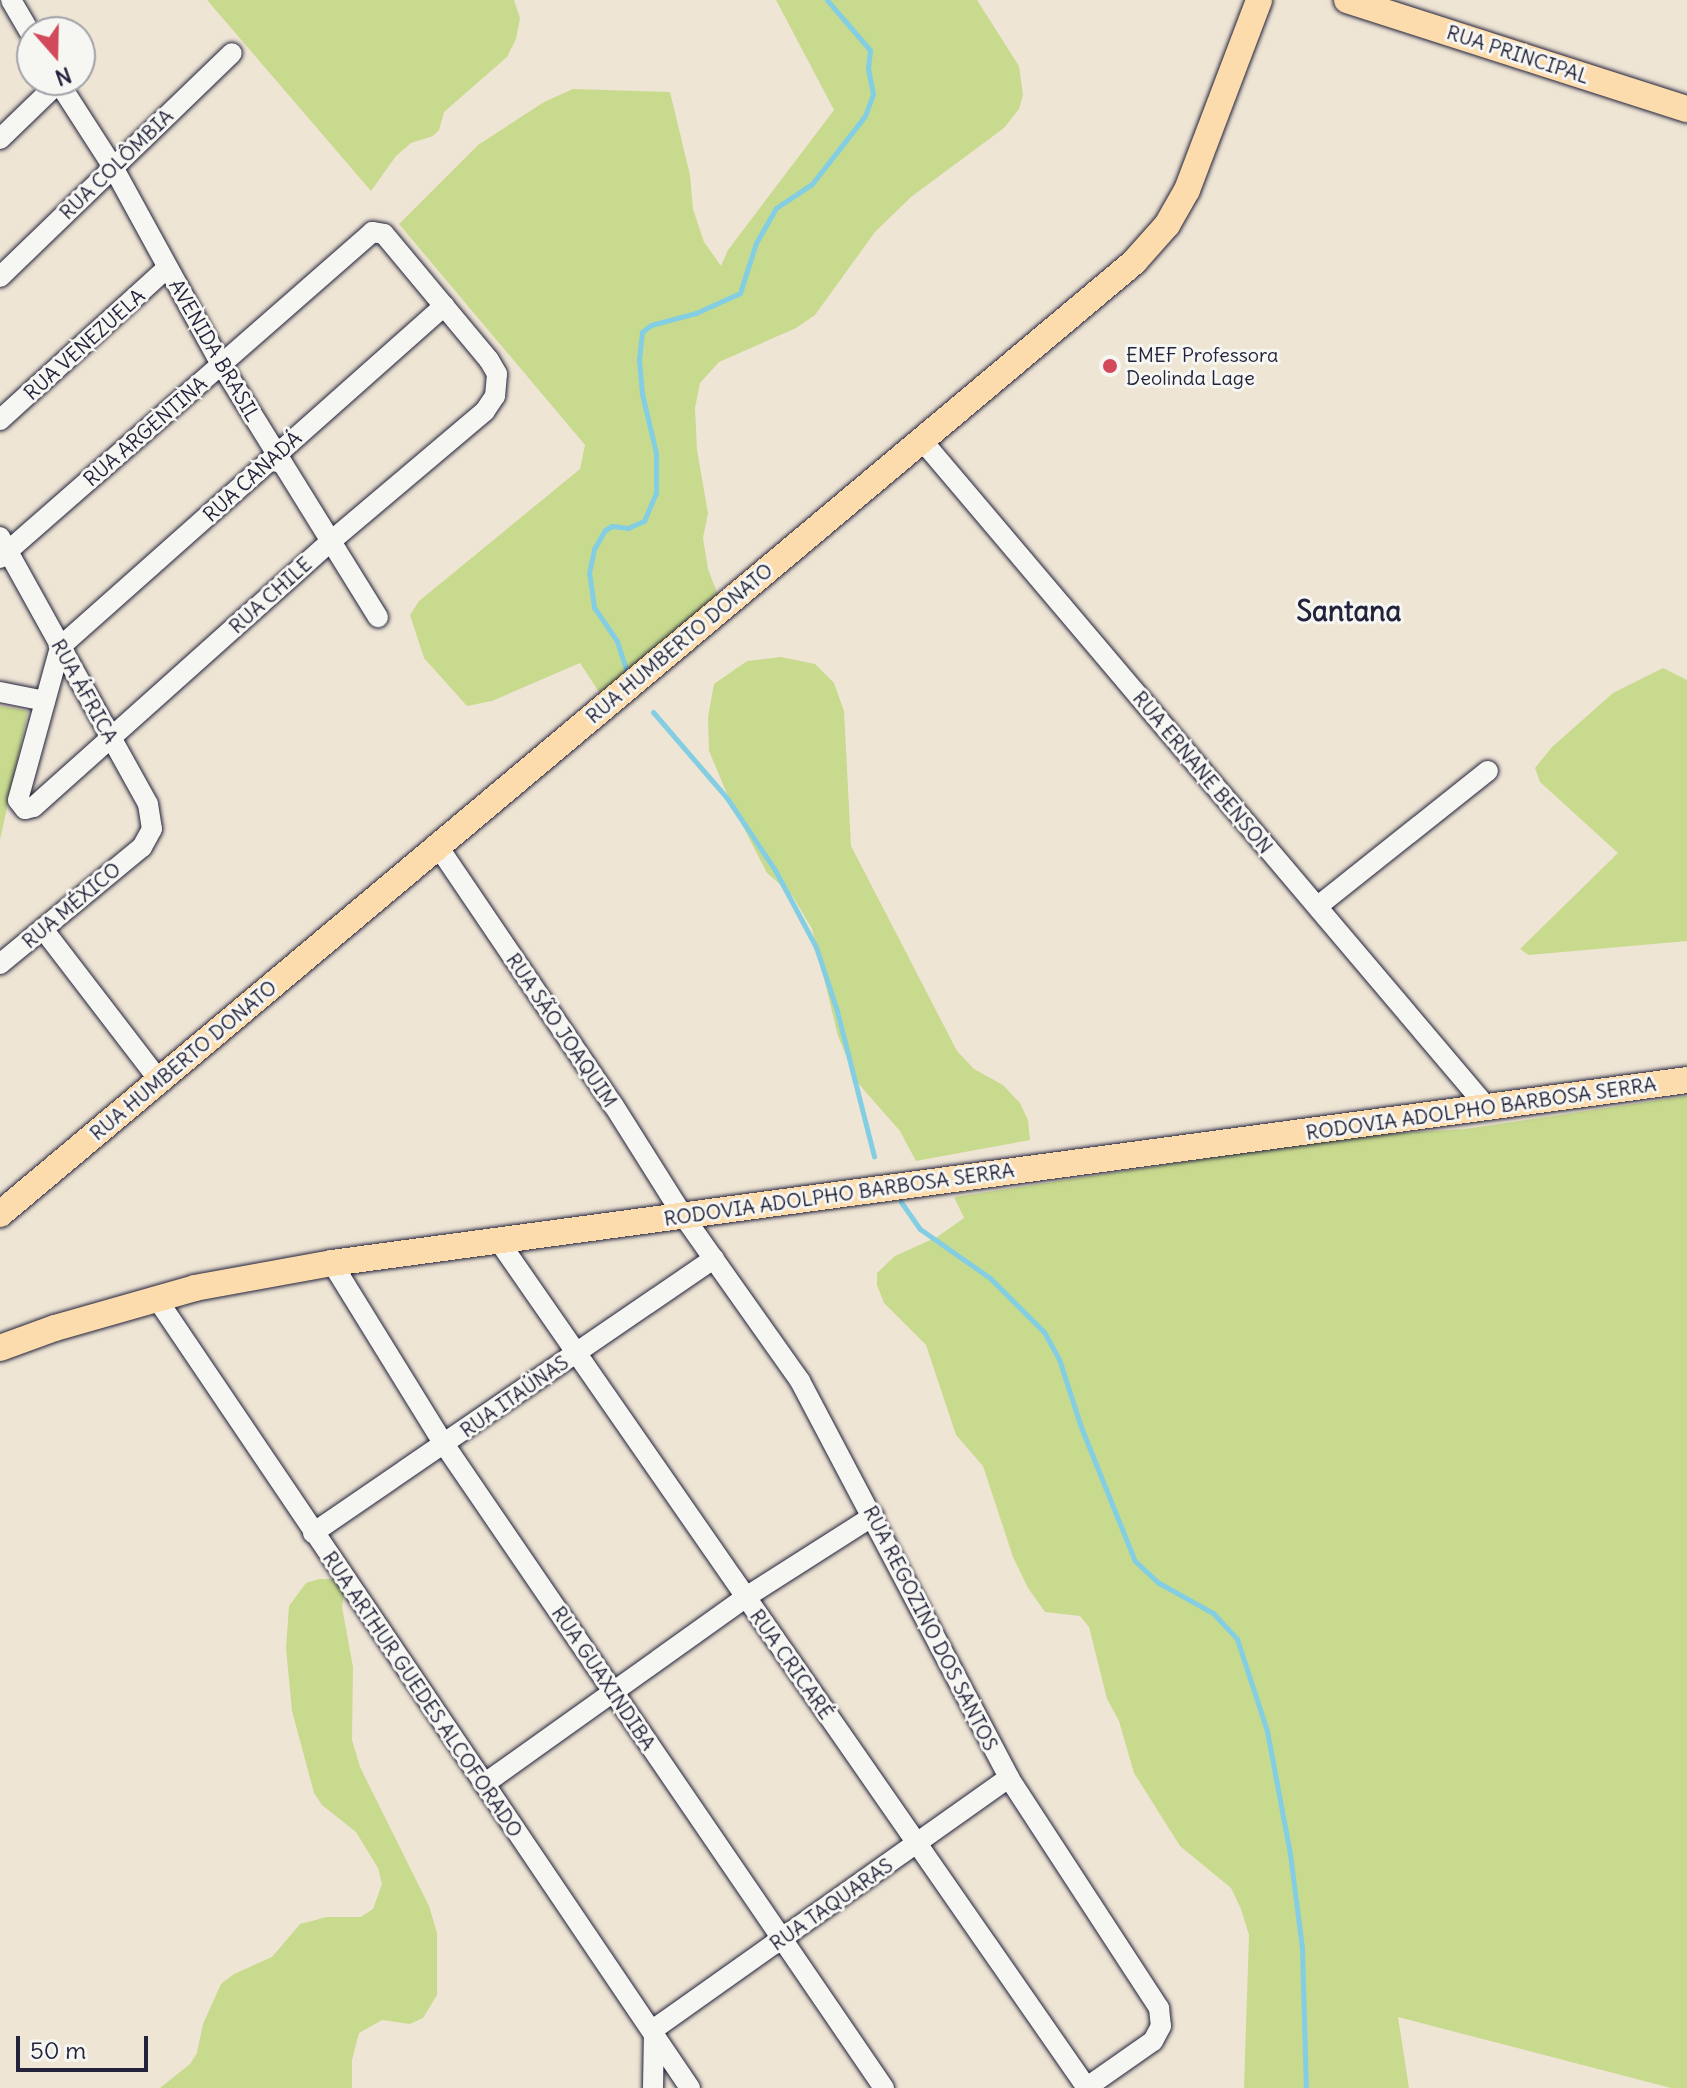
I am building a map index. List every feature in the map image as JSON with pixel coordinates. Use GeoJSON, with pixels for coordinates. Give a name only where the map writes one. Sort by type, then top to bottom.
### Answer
{"type":"FeatureCollection","features":[{"type":"Feature","properties":{"kind":"main road","name":"RUA HUMBERTO DONATO"},"geometry":{"type":"LineString","coordinates":[[0,1214],[920,438],[1134,262],[1167,225],[1187,190],[1259,0]]}},
{"type":"Feature","properties":{"kind":"main road","name":"RUA PRINCIPAL"},"geometry":{"type":"LineString","coordinates":[[1347,0],[1383,6],[1687,109]]}},
{"type":"Feature","properties":{"kind":"main road","name":"RODOVIA ADOLPHO BARBOSA SERRA"},"geometry":{"type":"LineString","coordinates":[[0,1348],[157,1299],[332,1263],[1687,1080]]}},
{"type":"Feature","properties":{"kind":"street"},"geometry":{"type":"LineString","coordinates":[[0,6],[9,0]]}},
{"type":"Feature","properties":{"kind":"street","name":"RUA COLÔMBIA"},"geometry":{"type":"LineString","coordinates":[[0,277],[232,53]]}},
{"type":"Feature","properties":{"kind":"street"},"geometry":{"type":"LineString","coordinates":[[0,139],[43,96]]}},
{"type":"Feature","properties":{"kind":"street","name":"AVENIDA BRASIL"},"geometry":{"type":"LineString","coordinates":[[68,96],[113,167],[221,364],[378,617]]}},
{"type":"Feature","properties":{"kind":"street","name":"RUA ARGENTINA"},"geometry":{"type":"LineString","coordinates":[[3,549],[372,232],[384,234],[444,306]]}},
{"type":"Feature","properties":{"kind":"street","name":"RUA VENEZUELA"},"geometry":{"type":"LineString","coordinates":[[0,420],[167,268]]}},
{"type":"Feature","properties":{"kind":"street","name":"RUA CHILE"},"geometry":{"type":"LineString","coordinates":[[45,701],[18,800],[22,809],[33,807],[331,541],[485,411],[495,396],[498,383],[489,360],[444,306]]}},
{"type":"Feature","properties":{"kind":"street","name":"RUA CANADÁ"},"geometry":{"type":"LineString","coordinates":[[60,647],[444,306]]}},
{"type":"Feature","properties":{"kind":"street","name":"RUA ERNANE BENSON"},"geometry":{"type":"LineString","coordinates":[[920,438],[1486,1106]]}},
{"type":"Feature","properties":{"kind":"street","name":"RUA ÁFRICA"},"geometry":{"type":"LineString","coordinates":[[3,549],[111,737],[152,819],[152,829],[142,847]]}},
{"type":"Feature","properties":{"kind":"street"},"geometry":{"type":"LineString","coordinates":[[0,692],[45,701],[60,647]]}},
{"type":"Feature","properties":{"kind":"street"},"geometry":{"type":"LineString","coordinates":[[1318,906],[1488,771]]}},
{"type":"Feature","properties":{"kind":"street","name":"RUA SÃO JOAQUIM"},"geometry":{"type":"LineString","coordinates":[[437,845],[614,1106],[684,1217]]}},
{"type":"Feature","properties":{"kind":"street","name":"RUA MÉXICO"},"geometry":{"type":"LineString","coordinates":[[0,964],[142,847]]}},
{"type":"Feature","properties":{"kind":"street"},"geometry":{"type":"LineString","coordinates":[[43,929],[159,1080]]}},
{"type":"Feature","properties":{"kind":"street","name":"RUA REGOZINO DOS SANTOS"},"geometry":{"type":"LineString","coordinates":[[684,1217],[800,1381],[1009,1778],[1159,2008],[1161,2026],[1153,2041],[1086,2088]]}},
{"type":"Feature","properties":{"kind":"street","name":"RUA CRICARÉ"},"geometry":{"type":"LineString","coordinates":[[498,1240],[1086,2088]]}},
{"type":"Feature","properties":{"kind":"street","name":"RUA ITAÚNAS"},"geometry":{"type":"LineString","coordinates":[[313,1533],[714,1258]]}},
{"type":"Feature","properties":{"kind":"street","name":"RUA GUAXINDIBA"},"geometry":{"type":"LineString","coordinates":[[332,1263],[444,1444],[884,2088]]}},
{"type":"Feature","properties":{"kind":"street","name":"RUA ARTHUR GUEDES ALCOFORADO"},"geometry":{"type":"LineString","coordinates":[[157,1299],[313,1533],[654,2029],[690,2088]]}},
{"type":"Feature","properties":{"kind":"street"},"geometry":{"type":"LineString","coordinates":[[484,1784],[746,1597],[873,1516]]}},
{"type":"Feature","properties":{"kind":"street","name":"RUA TAQUARAS"},"geometry":{"type":"LineString","coordinates":[[654,2029],[1009,1778]]}},
{"type":"Feature","properties":{"kind":"street"},"geometry":{"type":"LineString","coordinates":[[653,2088],[654,2029]]}},
{"type":"Feature","properties":{"kind":"green space"},"geometry":{"type":"Polygon","coordinates":[[[207,0],[514,0],[520,18],[516,39],[507,57],[444,112],[439,130],[433,136],[411,143],[396,156],[371,191],[207,0]]]}},
{"type":"Feature","properties":{"kind":"green space"},"geometry":{"type":"Polygon","coordinates":[[[776,0],[977,0],[1019,66],[1023,95],[1019,109],[1004,128],[911,197],[875,232],[815,315],[796,328],[719,362],[700,383],[695,408],[697,450],[708,513],[703,538],[708,569],[719,598],[601,695],[580,663],[492,701],[467,706],[424,658],[410,615],[419,601],[580,469],[585,445],[399,224],[478,145],[544,102],[573,89],[670,92],[690,175],[693,209],[704,242],[721,266],[728,250],[834,110],[776,0]]]}},
{"type":"Feature","properties":{"kind":"green space"},"geometry":{"type":"Polygon","coordinates":[[[781,657],[815,664],[834,683],[844,711],[851,846],[957,1051],[974,1069],[1003,1085],[1020,1103],[1028,1120],[1030,1140],[916,1161],[900,1131],[857,1082],[838,1036],[812,929],[792,895],[767,873],[731,803],[709,751],[708,717],[714,684],[747,661],[781,657]]]}},
{"type":"Feature","properties":{"kind":"green space"},"geometry":{"type":"Polygon","coordinates":[[[1663,668],[1687,680],[1687,941],[1529,955],[1520,949],[1618,853],[1540,782],[1535,768],[1552,747],[1613,693],[1663,668]]]}},
{"type":"Feature","properties":{"kind":"green space"},"geometry":{"type":"Polygon","coordinates":[[[0,706],[28,711],[0,840],[0,706]]]}},
{"type":"Feature","properties":{"kind":"green space"},"geometry":{"type":"Polygon","coordinates":[[[1687,1096],[1687,2088],[1671,2088],[1398,2017],[1409,2088],[1244,2088],[1249,1935],[1241,1909],[1231,1888],[1180,1846],[1134,1773],[1119,1721],[1107,1699],[1089,1627],[1080,1616],[1045,1612],[1028,1588],[1013,1557],[983,1466],[956,1435],[926,1345],[884,1303],[877,1285],[877,1273],[895,1256],[937,1237],[964,1218],[954,1197],[1355,1136],[1465,1129],[1687,1096]]]}},
{"type":"Feature","properties":{"kind":"green space"},"geometry":{"type":"Polygon","coordinates":[[[333,1579],[344,1593],[342,1607],[353,1667],[352,1740],[360,1767],[429,1906],[437,1933],[437,1995],[423,2018],[410,2024],[382,2020],[359,2033],[352,2060],[352,2088],[160,2088],[190,2064],[197,2053],[203,2024],[221,1984],[234,1974],[272,1957],[300,1924],[327,1917],[361,1917],[373,1909],[382,1884],[378,1868],[356,1832],[322,1805],[314,1793],[292,1711],[286,1648],[289,1606],[306,1583],[333,1579]]]}},
{"type":"Feature","properties":{"kind":"waterway"},"geometry":{"type":"LineString","coordinates":[[626,669],[617,641],[594,607],[589,573],[594,549],[605,530],[612,526],[628,528],[644,521],[656,493],[656,453],[642,394],[639,360],[642,332],[651,325],[696,313],[740,293],[756,243],[776,208],[812,184],[865,116],[873,94],[868,69],[870,50],[827,0]]}},
{"type":"Feature","properties":{"kind":"waterway"},"geometry":{"type":"LineString","coordinates":[[653,712],[727,798],[775,870],[816,947],[837,1011],[874,1156]]}},
{"type":"Feature","properties":{"kind":"waterway"},"geometry":{"type":"LineString","coordinates":[[901,1202],[920,1229],[990,1278],[1044,1332],[1059,1359],[1081,1427],[1135,1561],[1159,1583],[1213,1613],[1237,1639],[1267,1731],[1290,1854],[1302,1948],[1306,2088]]}},
{"type":"Feature","properties":{"kind":"place","name":"EMEF Professora Deolinda Lage"},"geometry":{"type":"Point","coordinates":[1110,366]}},
{"type":"Feature","properties":{"kind":"district","name":"Santana"},"geometry":{"type":"Point","coordinates":[1349,611]}}]}
